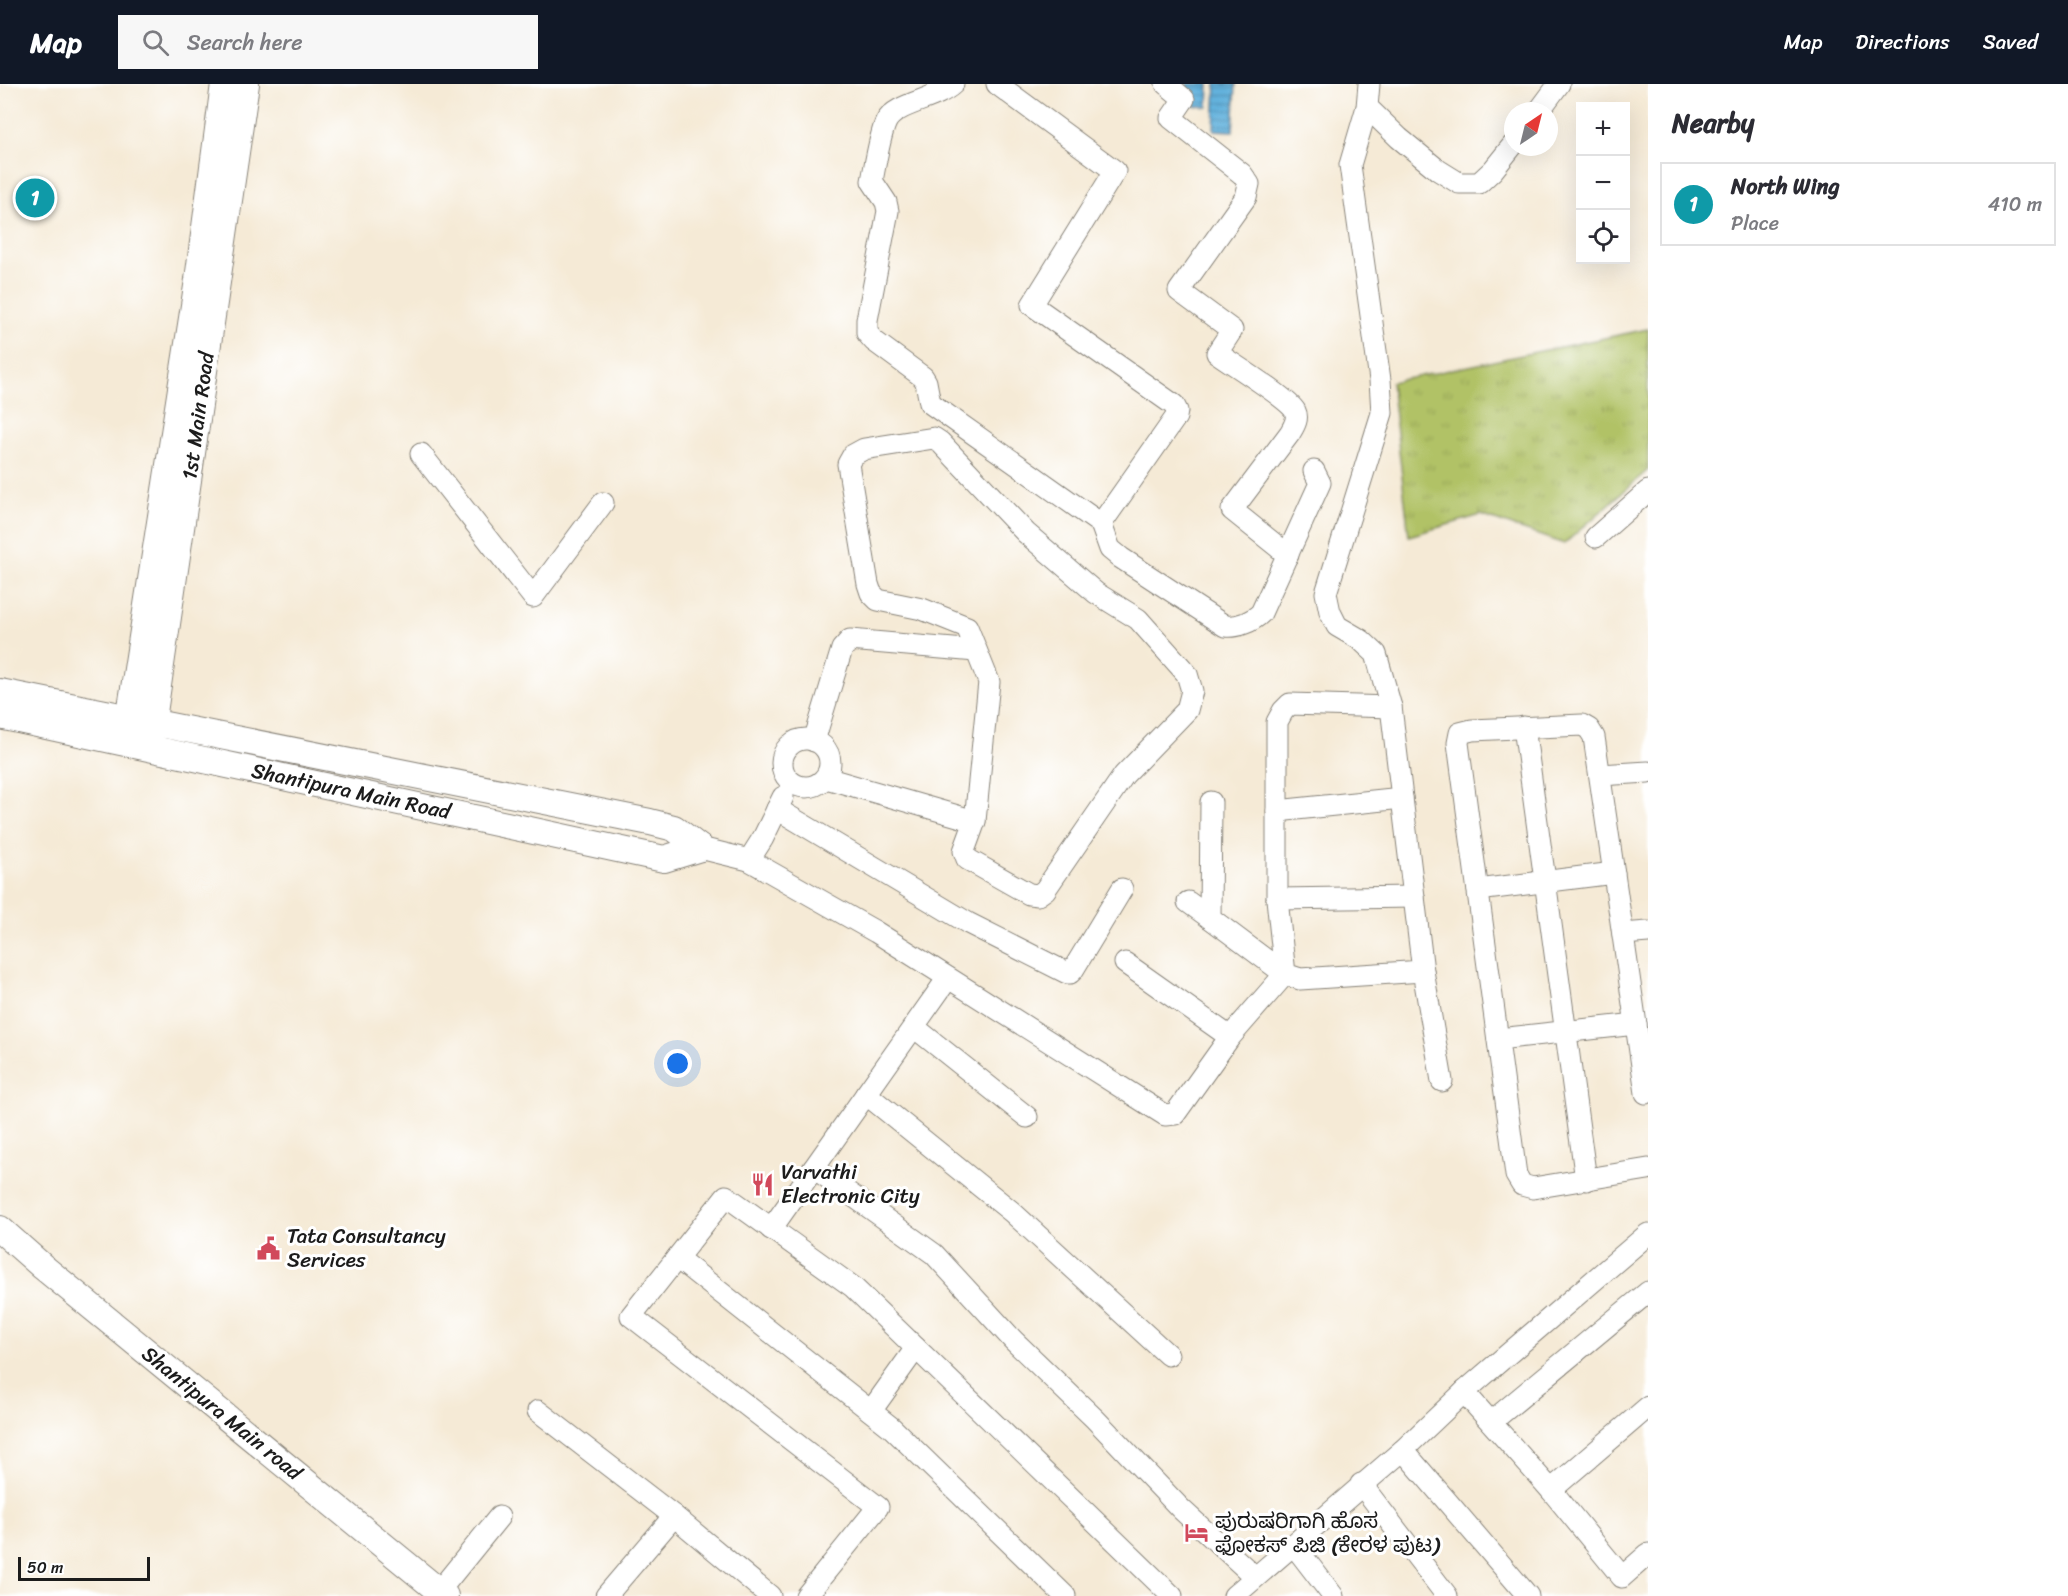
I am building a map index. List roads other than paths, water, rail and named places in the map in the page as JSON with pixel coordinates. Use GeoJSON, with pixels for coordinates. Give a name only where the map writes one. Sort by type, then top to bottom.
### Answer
{"type":"FeatureCollection","features":[{"type":"Feature","properties":{"kind":"street","name":"1st Main Road"},"geometry":{"type":"LineString","coordinates":[[141,720],[224,84]]}},
{"type":"Feature","properties":{"kind":"street","name":"1st Main Road"},"geometry":{"type":"LineString","coordinates":[[137,745],[246,84]]}},
{"type":"Feature","properties":{"kind":"street"},"geometry":{"type":"LineString","coordinates":[[953,84],[938,95],[903,107],[886,121],[872,181],[886,201],[888,211],[867,320],[867,333],[874,341],[923,377],[930,403],[1101,524],[1110,549],[1121,558],[1226,626],[1233,627],[1256,618],[1261,613],[1320,483],[1314,471]]}},
{"type":"Feature","properties":{"kind":"street"},"geometry":{"type":"LineString","coordinates":[[997,84],[1115,171],[1032,305],[1173,405],[1177,411],[1176,417],[1101,524]]}},
{"type":"Feature","properties":{"kind":"street"},"geometry":{"type":"LineString","coordinates":[[1166,84],[1184,99],[1171,118],[1242,174],[1249,184],[1246,197],[1179,291],[1232,330],[1217,353],[1285,400],[1296,413],[1290,433],[1232,510],[1288,555]]}},
{"type":"Feature","properties":{"kind":"street"},"geometry":{"type":"LineString","coordinates":[[1370,84],[1367,107],[1350,165],[1380,380],[1382,413],[1326,592],[1330,612],[1337,626],[1361,640],[1376,654],[1390,707],[1423,971],[1442,1081]]}},
{"type":"Feature","properties":{"kind":"street"},"geometry":{"type":"LineString","coordinates":[[1546,102],[1560,84]]}},
{"type":"Feature","properties":{"kind":"street"},"geometry":{"type":"LineString","coordinates":[[1367,107],[1399,138],[1438,170],[1459,183],[1479,183],[1494,170],[1505,156]]}},
{"type":"Feature","properties":{"kind":"street"},"geometry":{"type":"LineString","coordinates":[[934,438],[940,442],[1026,533],[1096,593],[1138,619],[1187,674],[1192,691],[1187,710],[1124,775],[1045,890],[1038,895],[1029,894],[968,859],[964,851],[975,821],[989,682],[967,627],[922,609],[878,600],[871,593],[848,474],[848,464],[854,455],[864,449],[934,438]]}},
{"type":"Feature","properties":{"kind":"street"},"geometry":{"type":"LineString","coordinates":[[421,454],[533,597],[603,503]]}},
{"type":"Feature","properties":{"kind":"street"},"geometry":{"type":"LineString","coordinates":[[1596,537],[1648,491]]}},
{"type":"Feature","properties":{"kind":"street"},"geometry":{"type":"LineString","coordinates":[[814,741],[842,648],[850,640],[976,651]]}},
{"type":"Feature","properties":{"kind":"street"},"geometry":{"type":"LineString","coordinates":[[0,692],[674,828],[700,848],[749,860],[876,932],[1165,1115],[1175,1114],[1230,1037],[1285,974],[1277,899],[1276,722],[1290,704],[1390,707]]}},
{"type":"Feature","properties":{"kind":"street","name":"Shantipura Main Road"},"geometry":{"type":"LineString","coordinates":[[0,716],[664,859],[700,848]]}},
{"type":"Feature","properties":{"kind":"street"},"geometry":{"type":"LineString","coordinates":[[1647,1098],[1594,737],[1589,729],[1582,725],[1472,730],[1460,733],[1458,743],[1516,1175],[1522,1185],[1533,1188],[1648,1169]]}},
{"type":"Feature","properties":{"kind":"street"},"geometry":{"type":"LineString","coordinates":[[1524,727],[1586,1180]]}},
{"type":"Feature","properties":{"kind":"street"},"geometry":{"type":"LineString","coordinates":[[806,739],[814,741],[829,755],[830,771],[826,778],[813,787],[804,788],[790,781],[785,775],[783,768],[785,752],[796,741],[806,739]]}},
{"type":"Feature","properties":{"kind":"street"},"geometry":{"type":"LineString","coordinates":[[1600,775],[1648,771]]}},
{"type":"Feature","properties":{"kind":"street"},"geometry":{"type":"LineString","coordinates":[[826,778],[975,821]]}},
{"type":"Feature","properties":{"kind":"street"},"geometry":{"type":"LineString","coordinates":[[749,860],[763,838],[790,781]]}},
{"type":"Feature","properties":{"kind":"street"},"geometry":{"type":"LineString","coordinates":[[1277,811],[1402,798]]}},
{"type":"Feature","properties":{"kind":"street"},"geometry":{"type":"LineString","coordinates":[[1210,918],[1212,802]]}},
{"type":"Feature","properties":{"kind":"street"},"geometry":{"type":"LineString","coordinates":[[777,809],[968,922],[1067,974],[1073,970],[1122,889]]}},
{"type":"Feature","properties":{"kind":"street"},"geometry":{"type":"LineString","coordinates":[[1478,890],[1614,873]]}},
{"type":"Feature","properties":{"kind":"street"},"geometry":{"type":"LineString","coordinates":[[1277,899],[1414,897]]}},
{"type":"Feature","properties":{"kind":"street"},"geometry":{"type":"LineString","coordinates":[[1188,902],[1285,974],[1300,979],[1423,971]]}},
{"type":"Feature","properties":{"kind":"street"},"geometry":{"type":"LineString","coordinates":[[1623,934],[1648,932]]}},
{"type":"Feature","properties":{"kind":"street"},"geometry":{"type":"LineString","coordinates":[[1125,963],[1230,1037]]}},
{"type":"Feature","properties":{"kind":"street"},"geometry":{"type":"LineString","coordinates":[[771,1228],[948,978]]}},
{"type":"Feature","properties":{"kind":"street"},"geometry":{"type":"LineString","coordinates":[[1498,1039],[1636,1024]]}},
{"type":"Feature","properties":{"kind":"street"},"geometry":{"type":"LineString","coordinates":[[914,1027],[1027,1117]]}},
{"type":"Feature","properties":{"kind":"street"},"geometry":{"type":"LineString","coordinates":[[866,1094],[1012,1212],[1167,1355]]}},
{"type":"Feature","properties":{"kind":"street"},"geometry":{"type":"LineString","coordinates":[[814,1168],[934,1254],[1013,1340],[1095,1419],[1181,1509],[1255,1577]]}},
{"type":"Feature","properties":{"kind":"street"},"geometry":{"type":"LineString","coordinates":[[806,1596],[878,1507],[631,1316],[726,1196],[853,1287],[1172,1596]]}},
{"type":"Feature","properties":{"kind":"street","name":"Shantipura Main road"},"geometry":{"type":"LineString","coordinates":[[0,1228],[52,1275],[437,1594]]}},
{"type":"Feature","properties":{"kind":"street"},"geometry":{"type":"LineString","coordinates":[[1234,1596],[1403,1450],[1464,1392],[1648,1234]]}},
{"type":"Feature","properties":{"kind":"street","name":"Shantipura Main Road"},"geometry":{"type":"LineString","coordinates":[[0,1249],[437,1594]]}},
{"type":"Feature","properties":{"kind":"street"},"geometry":{"type":"LineString","coordinates":[[677,1258],[892,1428],[1065,1596]]}},
{"type":"Feature","properties":{"kind":"street"},"geometry":{"type":"LineString","coordinates":[[1491,1422],[1648,1292]]}},
{"type":"Feature","properties":{"kind":"street"},"geometry":{"type":"LineString","coordinates":[[871,1411],[916,1348]]}},
{"type":"Feature","properties":{"kind":"street"},"geometry":{"type":"LineString","coordinates":[[1464,1392],[1551,1490],[1622,1577],[1648,1554]]}},
{"type":"Feature","properties":{"kind":"street"},"geometry":{"type":"LineString","coordinates":[[1551,1490],[1648,1407]]}},
{"type":"Feature","properties":{"kind":"street"},"geometry":{"type":"LineString","coordinates":[[538,1411],[674,1515],[770,1596]]}},
{"type":"Feature","properties":{"kind":"street"},"geometry":{"type":"LineString","coordinates":[[1403,1450],[1528,1596]]}},
{"type":"Feature","properties":{"kind":"street"},"geometry":{"type":"LineString","coordinates":[[1361,1485],[1447,1596]]}},
{"type":"Feature","properties":{"kind":"street"},"geometry":{"type":"LineString","coordinates":[[606,1596],[674,1515]]}},
{"type":"Feature","properties":{"kind":"street"},"geometry":{"type":"LineString","coordinates":[[437,1594],[499,1517]]}},
{"type":"Feature","properties":{"kind":"street"},"geometry":{"type":"LineString","coordinates":[[1293,1544],[1334,1596]]}},
{"type":"Feature","properties":{"kind":"water"},"geometry":{"type":"Polygon","coordinates":[[[1187,84],[1209,84],[1208,107],[1186,105],[1187,84]]]}},
{"type":"Feature","properties":{"kind":"water"},"geometry":{"type":"Polygon","coordinates":[[[1216,84],[1236,84],[1233,131],[1214,130],[1216,84]]]}},
{"type":"Feature","properties":{"kind":"place","name":"North Wing"},"geometry":{"type":"Point","coordinates":[35,198]}},
{"type":"Feature","properties":{"kind":"place","name":"Varvathi Electronic City"},"geometry":{"type":"Point","coordinates":[763,1184]}},
{"type":"Feature","properties":{"kind":"place","name":"Tata Consultancy Services"},"geometry":{"type":"Point","coordinates":[269,1248]}},
{"type":"Feature","properties":{"kind":"place","name":"ಪುರುಷರಿಗಾಗಿ ಹೊಸ ಫೋಕಸ್ ಪಿಜಿ (ಕೇರಳ ಪುಟ)"},"geometry":{"type":"Point","coordinates":[1197,1533]}}]}
